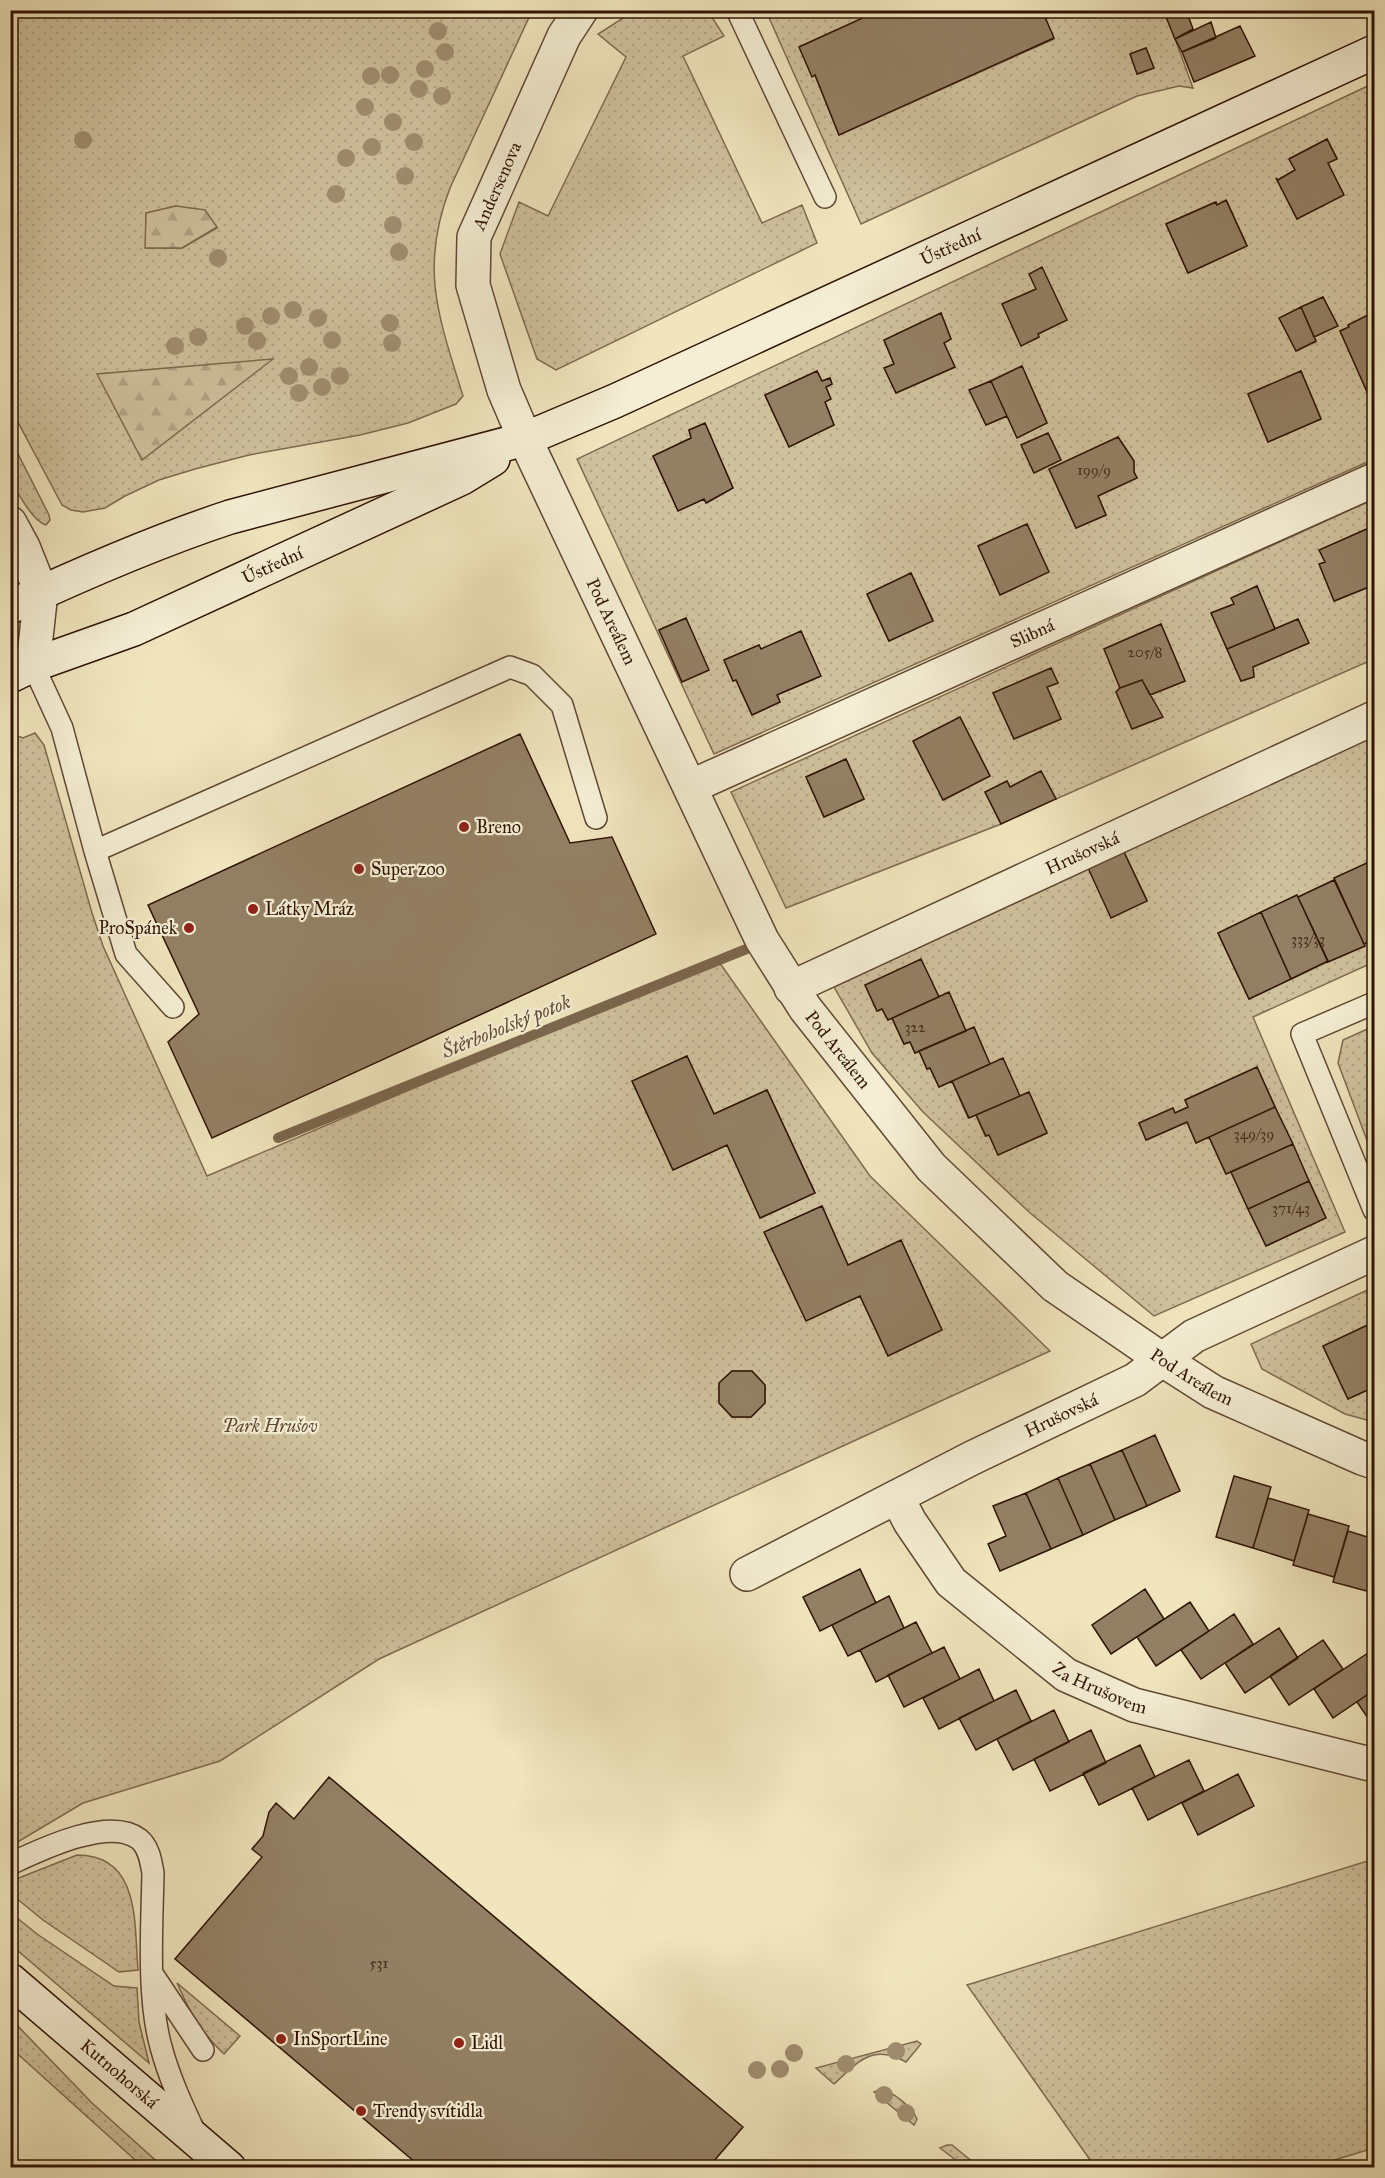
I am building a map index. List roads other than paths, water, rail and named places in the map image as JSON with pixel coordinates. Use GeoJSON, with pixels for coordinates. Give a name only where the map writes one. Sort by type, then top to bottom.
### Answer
{"type":"FeatureCollection","features":[{"type":"Feature","properties":{"kind":"street","name":"Andersenova"},"geometry":{"type":"LineString","coordinates":[[525,439],[504,390],[473,285],[474,237],[564,36],[581,10]]}},
{"type":"Feature","properties":{"kind":"street","name":"Ústřední"},"geometry":{"type":"LineString","coordinates":[[10,606],[134,551],[220,520],[525,439],[615,401],[1374,52]]}},
{"type":"Feature","properties":{"kind":"street","name":"Ústřední"},"geometry":{"type":"LineString","coordinates":[[18,663],[134,629],[462,478],[525,439]]}},
{"type":"Feature","properties":{"kind":"street","name":"Pod Areálem"},"geometry":{"type":"LineString","coordinates":[[525,439],[762,940],[791,988],[931,1167],[1055,1286],[1162,1360],[1213,1392],[1374,1462]]}},
{"type":"Feature","properties":{"kind":"street","name":"Slibná"},"geometry":{"type":"LineString","coordinates":[[690,787],[1374,480]]}},
{"type":"Feature","properties":{"kind":"street"},"geometry":{"type":"LineString","coordinates":[[10,523],[23,547],[41,592],[18,663]]}},
{"type":"Feature","properties":{"kind":"street","name":"Hrušovská"},"geometry":{"type":"LineString","coordinates":[[791,988],[1374,718]]}},
{"type":"Feature","properties":{"kind":"street","name":"Hrušovská"},"geometry":{"type":"LineString","coordinates":[[747,1574],[1135,1380],[1194,1336],[1374,1253]]}},
{"type":"Feature","properties":{"kind":"street","name":"Za Hrušovem"},"geometry":{"type":"LineString","coordinates":[[897,1497],[910,1522],[951,1582],[1066,1675],[1134,1705],[1374,1764]]}},
{"type":"Feature","properties":{"kind":"street","name":"Kutnohorská"},"geometry":{"type":"LineString","coordinates":[[10,1980],[229,2168]]}},
{"type":"Feature","properties":{"kind":"lane"},"geometry":{"type":"LineString","coordinates":[[736,10],[825,197]]}},
{"type":"Feature","properties":{"kind":"lane"},"geometry":{"type":"LineString","coordinates":[[18,663],[62,728],[126,954],[173,1007]]}},
{"type":"Feature","properties":{"kind":"lane"},"geometry":{"type":"LineString","coordinates":[[95,851],[510,667],[532,675],[562,705],[596,818]]}},
{"type":"Feature","properties":{"kind":"lane"},"geometry":{"type":"LineString","coordinates":[[1374,1003],[1302,1034],[1374,1210]]}},
{"type":"Feature","properties":{"kind":"lane"},"geometry":{"type":"LineString","coordinates":[[10,1864],[59,1842],[92,1833],[122,1833],[139,1839],[148,1852],[153,1873],[154,2009],[160,2046],[174,2088],[200,2144]]}},
{"type":"Feature","properties":{"kind":"lane"},"geometry":{"type":"LineString","coordinates":[[153,1976],[203,2050]]}},
{"type":"Feature","properties":{"kind":"waterway","name":"Štěrboholský potok"},"geometry":{"type":"LineString","coordinates":[[278,1138],[749,948]]}},
{"type":"Feature","properties":{"kind":"place","name":"Breno"},"geometry":{"type":"Point","coordinates":[464,827]}},
{"type":"Feature","properties":{"kind":"place","name":"Super zoo"},"geometry":{"type":"Point","coordinates":[359,869]}},
{"type":"Feature","properties":{"kind":"place","name":"Látky Mráz"},"geometry":{"type":"Point","coordinates":[253,909]}},
{"type":"Feature","properties":{"kind":"place","name":"ProSpánek"},"geometry":{"type":"Point","coordinates":[189,928]}},
{"type":"Feature","properties":{"kind":"place","name":"InSportLine"},"geometry":{"type":"Point","coordinates":[281,2039]}},
{"type":"Feature","properties":{"kind":"place","name":"Lidl"},"geometry":{"type":"Point","coordinates":[459,2043]}},
{"type":"Feature","properties":{"kind":"place","name":"Trendy svítidla"},"geometry":{"type":"Point","coordinates":[361,2111]}},
{"type":"Feature","properties":{"kind":"park label","name":"Park Hrušov"},"geometry":{"type":"Point","coordinates":[270,1426]}}]}
